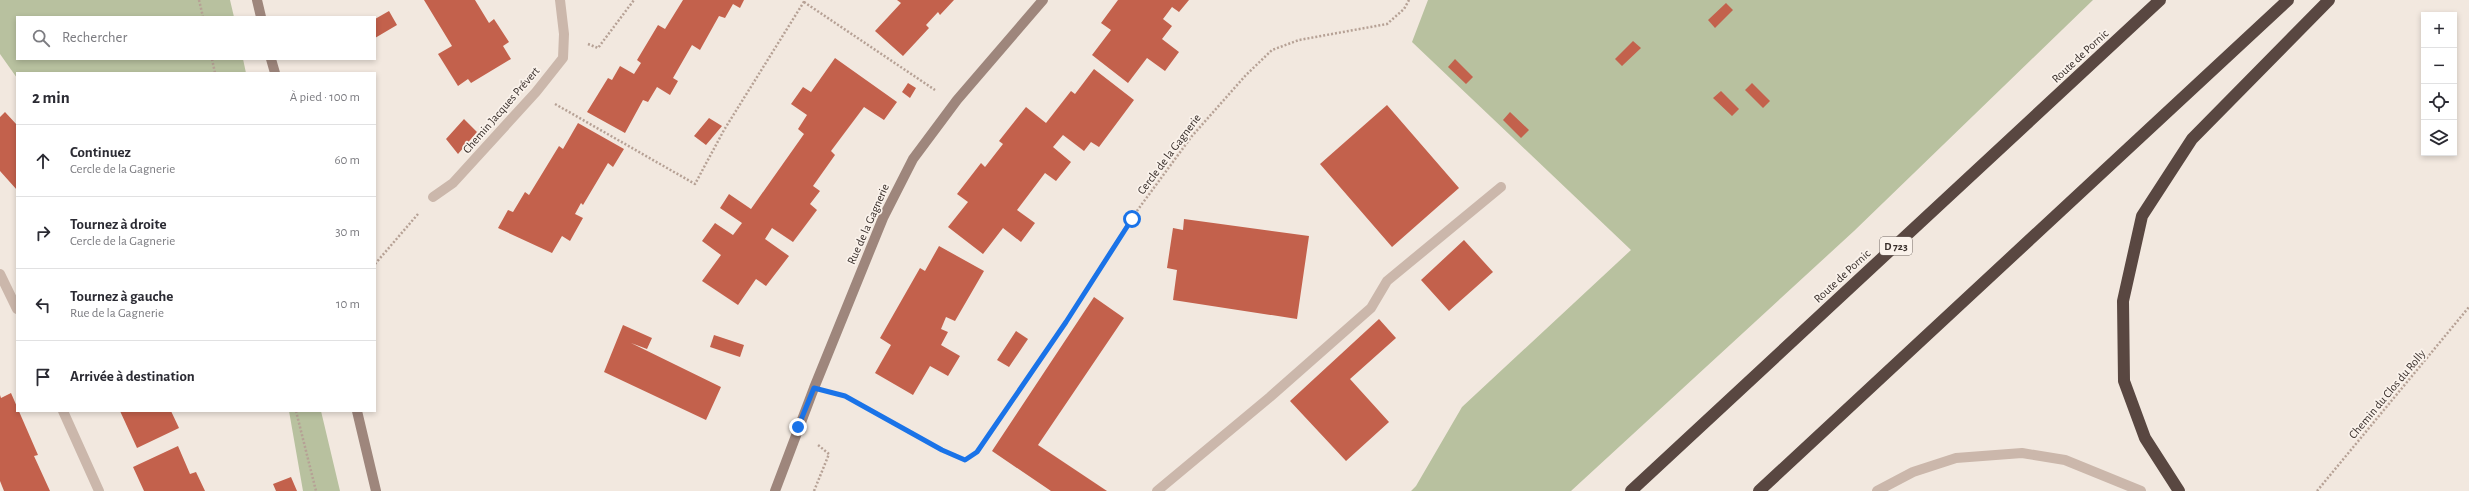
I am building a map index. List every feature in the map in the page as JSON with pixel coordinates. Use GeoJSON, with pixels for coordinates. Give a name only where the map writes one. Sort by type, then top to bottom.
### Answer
{"type":"FeatureCollection","features":[{"type":"Feature","properties":{"kind":"highway","name":"Route de Pornic"},"geometry":{"type":"LineString","coordinates":[[1631,491],[2160,0]]}},
{"type":"Feature","properties":{"kind":"highway"},"geometry":{"type":"LineString","coordinates":[[1759,491],[2288,0]]}},
{"type":"Feature","properties":{"kind":"highway"},"geometry":{"type":"LineString","coordinates":[[2179,491],[2145,438],[2124,381],[2123,302],[2142,216],[2192,139],[2329,0]]}},
{"type":"Feature","properties":{"kind":"street"},"geometry":{"type":"LineString","coordinates":[[257,0],[261,16]]}},
{"type":"Feature","properties":{"kind":"street","name":"Chemin Jacques Prévert"},"geometry":{"type":"LineString","coordinates":[[433,197],[453,183],[536,92],[563,58],[564,34],[560,0]]}},
{"type":"Feature","properties":{"kind":"street","name":"Rue de la Gagnerie"},"geometry":{"type":"LineString","coordinates":[[775,491],[798,427],[883,218],[913,159],[957,100],[1043,0]]}},
{"type":"Feature","properties":{"kind":"street"},"geometry":{"type":"LineString","coordinates":[[271,60],[275,72]]}},
{"type":"Feature","properties":{"kind":"street"},"geometry":{"type":"LineString","coordinates":[[1157,491],[1270,397],[1371,308],[1387,282],[1502,187]]}},
{"type":"Feature","properties":{"kind":"street"},"geometry":{"type":"LineString","coordinates":[[0,274],[16,307]]}},
{"type":"Feature","properties":{"kind":"street"},"geometry":{"type":"LineString","coordinates":[[63,412],[99,491]]}},
{"type":"Feature","properties":{"kind":"street"},"geometry":{"type":"LineString","coordinates":[[357,412],[376,491]]}},
{"type":"Feature","properties":{"kind":"street"},"geometry":{"type":"LineString","coordinates":[[1877,491],[1913,472],[1956,458],[2022,453],[2066,460],[2141,491]]}},
{"type":"Feature","properties":{"kind":"path"},"geometry":{"type":"LineString","coordinates":[[199,0],[203,16]]}},
{"type":"Feature","properties":{"kind":"path"},"geometry":{"type":"LineString","coordinates":[[564,34],[598,48],[634,0]]}},
{"type":"Feature","properties":{"kind":"path","name":"Cercle de la Gagnerie"},"geometry":{"type":"LineString","coordinates":[[814,388],[845,396],[942,450],[965,460],[977,452],[1066,322],[1132,219],[1192,136],[1246,75],[1272,50],[1299,40],[1387,24],[1404,9],[1409,0]]}},
{"type":"Feature","properties":{"kind":"path"},"geometry":{"type":"LineString","coordinates":[[536,92],[695,184],[724,130],[805,1],[934,90],[957,100]]}},
{"type":"Feature","properties":{"kind":"path"},"geometry":{"type":"LineString","coordinates":[[212,60],[215,72]]}},
{"type":"Feature","properties":{"kind":"path"},"geometry":{"type":"LineString","coordinates":[[376,263],[433,197]]}},
{"type":"Feature","properties":{"kind":"path","name":"Chemin du Clos du Rolly"},"geometry":{"type":"LineString","coordinates":[[2317,491],[2469,307]]}},
{"type":"Feature","properties":{"kind":"path"},"geometry":{"type":"LineString","coordinates":[[296,412],[316,491]]}},
{"type":"Feature","properties":{"kind":"path"},"geometry":{"type":"LineString","coordinates":[[798,427],[829,454],[814,491]]}},
{"type":"Feature","properties":{"kind":"green space"},"geometry":{"type":"Polygon","coordinates":[[[0,0],[230,0],[234,16],[16,16],[16,60],[243,60],[246,72],[16,72],[16,77],[0,54],[0,0]]]}},
{"type":"Feature","properties":{"kind":"green space"},"geometry":{"type":"Polygon","coordinates":[[[1428,0],[2093,0],[1854,231],[1571,491],[1411,491],[1416,486],[1462,407],[1631,250],[1412,42],[1428,0]]]}},
{"type":"Feature","properties":{"kind":"green space"},"geometry":{"type":"Polygon","coordinates":[[[289,412],[321,412],[340,491],[303,491],[289,412]]]}},
{"type":"Feature","properties":{"kind":"building"},"geometry":{"type":"Polygon","coordinates":[[[424,0],[475,0],[489,23],[494,19],[509,42],[503,46],[511,59],[471,83],[468,79],[458,86],[438,54],[452,46],[424,0]]]}},
{"type":"Feature","properties":{"kind":"building"},"geometry":{"type":"Polygon","coordinates":[[[683,0],[744,0],[740,8],[733,4],[725,18],[719,16],[700,50],[692,45],[673,78],[678,81],[670,95],[657,87],[648,102],[643,100],[625,133],[587,112],[608,78],[612,80],[620,66],[634,74],[641,63],[637,60],[658,25],[665,29],[683,0]]]}},
{"type":"Feature","properties":{"kind":"building"},"geometry":{"type":"Polygon","coordinates":[[[897,0],[954,0],[940,15],[938,12],[926,25],[929,28],[903,56],[875,31],[901,3],[897,0]]]}},
{"type":"Feature","properties":{"kind":"building"},"geometry":{"type":"Polygon","coordinates":[[[1118,0],[1189,0],[1179,12],[1172,7],[1163,19],[1172,26],[1162,39],[1179,52],[1165,71],[1147,58],[1128,83],[1092,55],[1111,30],[1101,23],[1118,0]]]}},
{"type":"Feature","properties":{"kind":"building"},"geometry":{"type":"Polygon","coordinates":[[[1726,3],[1733,10],[1715,28],[1708,20],[1726,3]]]}},
{"type":"Feature","properties":{"kind":"building"},"geometry":{"type":"Polygon","coordinates":[[[389,11],[397,25],[376,37],[376,18],[389,11]]]}},
{"type":"Feature","properties":{"kind":"building"},"geometry":{"type":"Polygon","coordinates":[[[1633,41],[1641,48],[1622,66],[1615,59],[1633,41]]]}},
{"type":"Feature","properties":{"kind":"building"},"geometry":{"type":"Polygon","coordinates":[[[835,58],[897,102],[884,120],[864,107],[831,151],[835,155],[813,186],[820,191],[810,204],[817,210],[793,242],[772,228],[765,239],[789,256],[766,286],[756,279],[738,305],[702,281],[721,255],[702,241],[715,223],[733,235],[742,223],[720,208],[729,194],[751,209],[804,134],[798,129],[807,115],[791,104],[803,87],[811,92],[835,58]]]}},
{"type":"Feature","properties":{"kind":"building"},"geometry":{"type":"Polygon","coordinates":[[[1455,59],[1473,77],[1466,84],[1448,67],[1455,59]]]}},
{"type":"Feature","properties":{"kind":"building"},"geometry":{"type":"Polygon","coordinates":[[[1094,69],[1134,100],[1099,147],[1091,142],[1084,151],[1063,135],[1053,147],[1071,162],[1056,181],[1045,173],[1017,210],[1035,223],[1021,242],[1003,228],[983,254],[948,227],[968,202],[957,194],[981,163],[985,167],[1003,144],[999,141],[1026,107],[1046,123],[1071,91],[1075,94],[1094,69]]]}},
{"type":"Feature","properties":{"kind":"building"},"geometry":{"type":"Polygon","coordinates":[[[908,83],[916,88],[910,98],[902,92],[908,83]]]}},
{"type":"Feature","properties":{"kind":"building"},"geometry":{"type":"Polygon","coordinates":[[[1752,83],[1770,101],[1763,108],[1745,90],[1752,83]]]}},
{"type":"Feature","properties":{"kind":"building"},"geometry":{"type":"Polygon","coordinates":[[[1721,91],[1739,109],[1732,116],[1713,98],[1721,91]]]}},
{"type":"Feature","properties":{"kind":"building"},"geometry":{"type":"Polygon","coordinates":[[[1387,105],[1459,188],[1392,247],[1320,164],[1387,105]]]}},
{"type":"Feature","properties":{"kind":"building"},"geometry":{"type":"Polygon","coordinates":[[[5,112],[16,124],[16,189],[0,171],[0,117],[5,112]]]}},
{"type":"Feature","properties":{"kind":"building"},"geometry":{"type":"Polygon","coordinates":[[[1510,112],[1529,130],[1521,138],[1503,120],[1510,112]]]}},
{"type":"Feature","properties":{"kind":"building"},"geometry":{"type":"Polygon","coordinates":[[[709,118],[722,126],[706,145],[694,136],[709,118]]]}},
{"type":"Feature","properties":{"kind":"building"},"geometry":{"type":"Polygon","coordinates":[[[464,119],[477,132],[458,154],[446,139],[464,119]]]}},
{"type":"Feature","properties":{"kind":"building"},"geometry":{"type":"Polygon","coordinates":[[[578,123],[624,149],[613,167],[608,163],[583,205],[581,203],[575,214],[583,218],[570,241],[562,236],[552,253],[498,228],[508,210],[513,212],[525,192],[529,195],[559,146],[563,149],[578,123]]]}},
{"type":"Feature","properties":{"kind":"building"},"geometry":{"type":"Polygon","coordinates":[[[1184,219],[1309,236],[1297,319],[1173,300],[1177,270],[1167,268],[1173,228],[1183,230],[1184,219]]]}},
{"type":"Feature","properties":{"kind":"building"},"geometry":{"type":"Polygon","coordinates":[[[1464,240],[1493,272],[1449,311],[1421,280],[1464,240]]]}},
{"type":"Feature","properties":{"kind":"building"},"geometry":{"type":"Polygon","coordinates":[[[939,246],[984,271],[955,321],[946,317],[941,329],[948,332],[941,345],[960,356],[948,376],[930,366],[913,395],[875,373],[891,345],[880,338],[920,268],[925,271],[939,246]]]}},
{"type":"Feature","properties":{"kind":"building"},"geometry":{"type":"Polygon","coordinates":[[[1094,297],[1124,318],[1038,445],[1107,491],[1051,491],[992,451],[1094,297]]]}},
{"type":"Feature","properties":{"kind":"building"},"geometry":{"type":"Polygon","coordinates":[[[1379,319],[1396,338],[1350,379],[1389,422],[1346,461],[1290,401],[1379,319]]]}},
{"type":"Feature","properties":{"kind":"building"},"geometry":{"type":"Polygon","coordinates":[[[623,325],[652,338],[647,349],[631,343],[721,387],[706,420],[604,372],[623,325]]]}},
{"type":"Feature","properties":{"kind":"building"},"geometry":{"type":"Polygon","coordinates":[[[1016,331],[1028,339],[1009,367],[997,360],[1016,331]]]}},
{"type":"Feature","properties":{"kind":"building"},"geometry":{"type":"Polygon","coordinates":[[[714,335],[744,345],[740,357],[710,347],[714,335]]]}},
{"type":"Feature","properties":{"kind":"building"},"geometry":{"type":"Polygon","coordinates":[[[11,393],[16,404],[16,412],[19,412],[38,455],[34,456],[50,491],[4,491],[0,481],[0,395],[1,398],[11,393]]]}},
{"type":"Feature","properties":{"kind":"building"},"geometry":{"type":"Polygon","coordinates":[[[120,412],[171,412],[179,428],[137,448],[120,412]]]}},
{"type":"Feature","properties":{"kind":"building"},"geometry":{"type":"Polygon","coordinates":[[[178,446],[190,474],[196,472],[205,491],[144,491],[133,467],[178,446]]]}},
{"type":"Feature","properties":{"kind":"building"},"geometry":{"type":"Polygon","coordinates":[[[291,477],[297,491],[276,491],[273,484],[291,477]]]}},
{"type":"Feature","properties":{"kind":"route"},"geometry":{"type":"LineString","coordinates":[[798,427],[814,388],[845,396],[942,450],[965,460],[977,452],[1066,322],[1132,219]]}}]}
